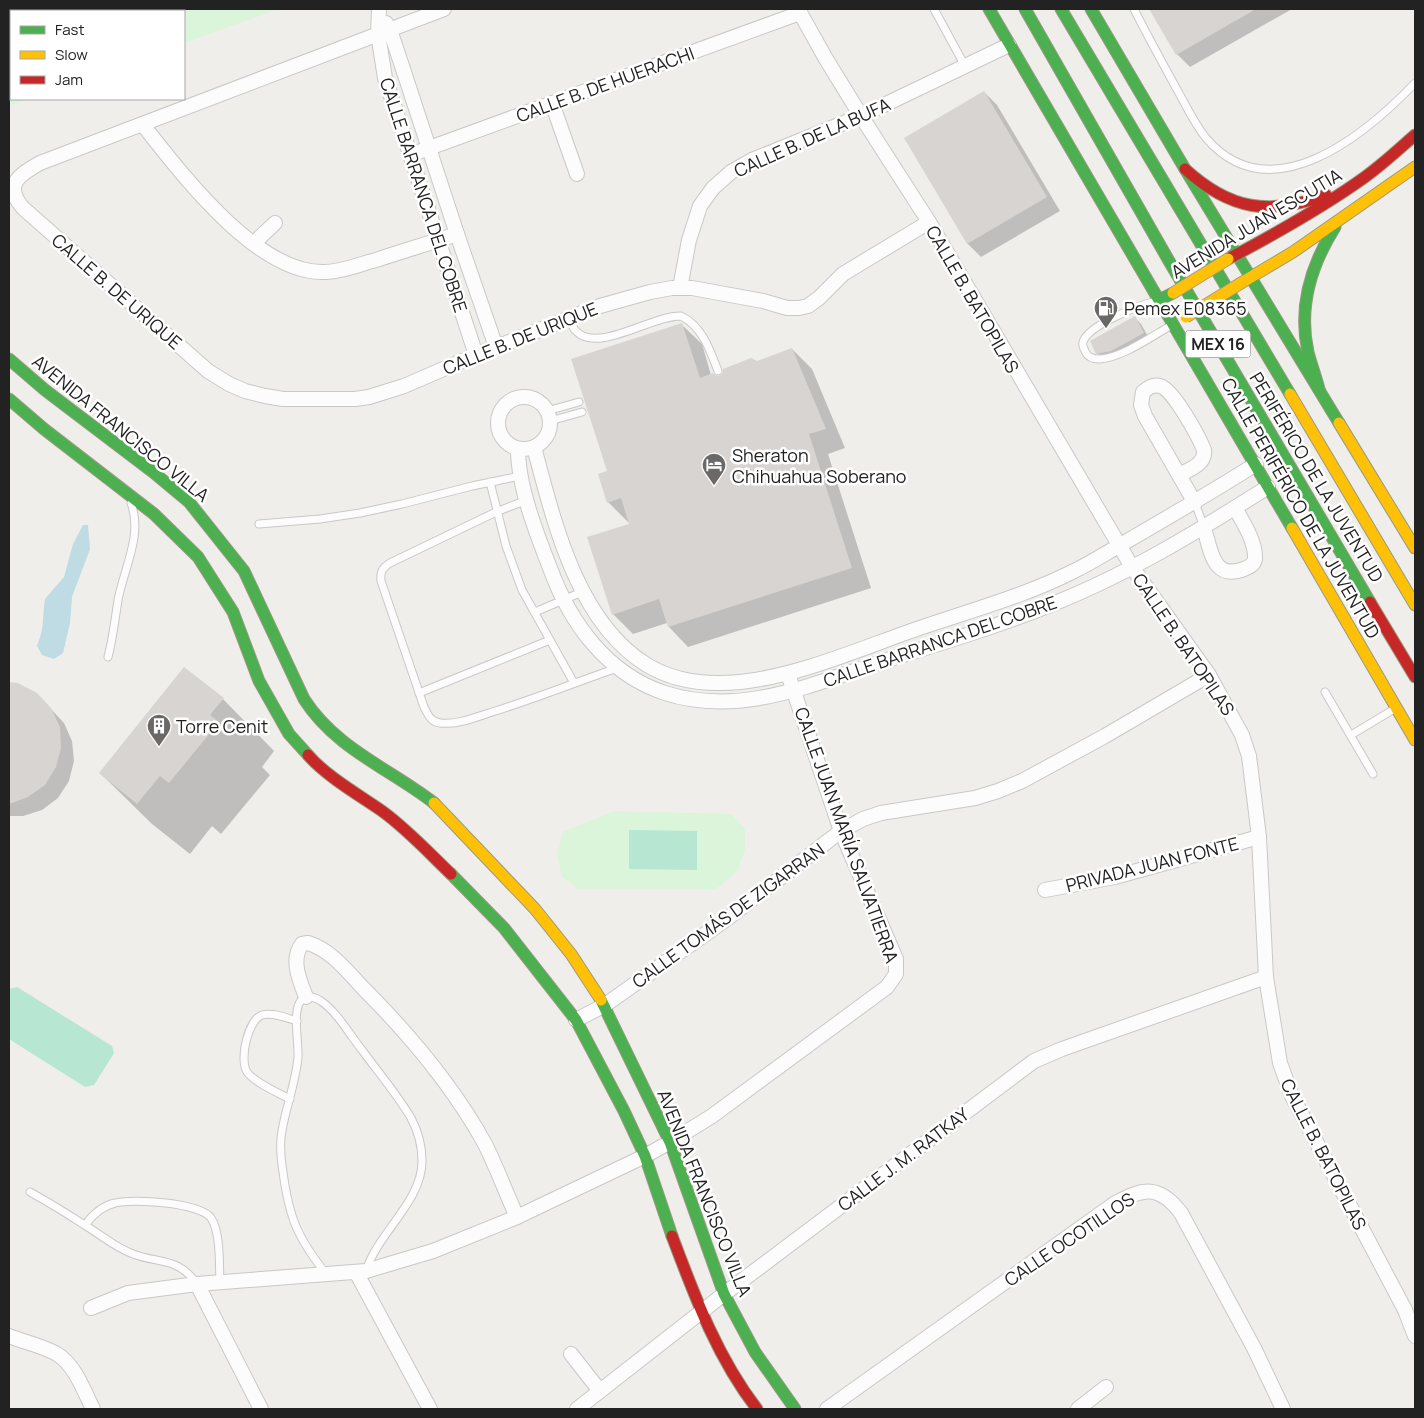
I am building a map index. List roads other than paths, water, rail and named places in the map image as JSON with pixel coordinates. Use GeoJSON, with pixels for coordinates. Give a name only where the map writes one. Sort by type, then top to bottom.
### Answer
{"type":"FeatureCollection","features":[{"type":"Feature","properties":{"kind":"main road","name":"CALLE PERIFÉRICO DE LA JUVENTUD"},"geometry":{"type":"LineString","coordinates":[[989,9],[1256,464],[1415,740]]}},
{"type":"Feature","properties":{"kind":"main road","name":"PERIFÉRICO DE LA JUVENTUD"},"geometry":{"type":"LineString","coordinates":[[1024,9],[1320,518],[1415,677]]}},
{"type":"Feature","properties":{"kind":"main road","name":"PERIFÉRICO DE LA JUVENTUD"},"geometry":{"type":"LineString","coordinates":[[1061,9],[1415,605]]}},
{"type":"Feature","properties":{"kind":"main road"},"geometry":{"type":"LineString","coordinates":[[1091,9],[1185,169],[1233,257],[1252,277],[1415,548]]}},
{"type":"Feature","properties":{"kind":"main road","name":"AVENIDA JUAN ESCUTIA"},"geometry":{"type":"LineString","coordinates":[[1159,300],[1305,217],[1361,180],[1415,135]]}},
{"type":"Feature","properties":{"kind":"main road"},"geometry":{"type":"LineString","coordinates":[[1174,324],[1252,277],[1340,220],[1415,167]]}},
{"type":"Feature","properties":{"kind":"main road"},"geometry":{"type":"LineString","coordinates":[[1185,169],[1204,186],[1220,195],[1238,203],[1260,207],[1293,205],[1311,201],[1361,180]]}},
{"type":"Feature","properties":{"kind":"main road"},"geometry":{"type":"LineString","coordinates":[[1319,388],[1308,351],[1305,330],[1307,290],[1316,257],[1340,220]]}},
{"type":"Feature","properties":{"kind":"main road","name":"AVENIDA FRANCISCO VILLA"},"geometry":{"type":"LineString","coordinates":[[9,359],[45,390],[153,472],[188,502],[220,538],[244,571],[304,699],[314,715],[351,749],[413,787],[436,806],[535,909],[571,954],[605,1006],[670,1142],[724,1294],[755,1352],[795,1409]]}},
{"type":"Feature","properties":{"kind":"main road"},"geometry":{"type":"LineString","coordinates":[[9,399],[44,429],[127,493],[172,531],[198,557],[233,612],[259,681],[289,734],[311,759],[402,827],[472,894],[504,928],[576,1020],[645,1156],[664,1214],[701,1311],[716,1344],[743,1391],[757,1409]]}},
{"type":"Feature","properties":{"kind":"street","name":"CALLE B. DE URIQUE"},"geometry":{"type":"LineString","coordinates":[[444,9],[40,163],[22,173],[13,188],[14,195],[23,208],[208,371],[245,391],[283,399],[355,400],[369,397],[404,386],[600,306],[650,292],[680,288],[764,301],[787,308],[808,306],[819,298],[843,274],[929,222]]}},
{"type":"Feature","properties":{"kind":"street"},"geometry":{"type":"LineString","coordinates":[[380,11],[384,32]]}},
{"type":"Feature","properties":{"kind":"street","name":"CALLE B. DE HUERACHI"},"geometry":{"type":"LineString","coordinates":[[410,155],[799,11]]}},
{"type":"Feature","properties":{"kind":"street","name":"CALLE B. BATOPILAS"},"geometry":{"type":"LineString","coordinates":[[799,11],[861,116],[929,222],[1132,567],[1209,675],[1239,728],[1249,756],[1259,837],[1266,977],[1280,1063],[1292,1096],[1405,1310],[1415,1336]]}},
{"type":"Feature","properties":{"kind":"street","name":"CALLE BARRANCA DEL COBRE"},"geometry":{"type":"LineString","coordinates":[[384,32],[429,148],[496,347]]}},
{"type":"Feature","properties":{"kind":"street","name":"CALLE BARRANCA DEL COBRE"},"geometry":{"type":"LineString","coordinates":[[384,32],[385,78],[476,355]]}},
{"type":"Feature","properties":{"kind":"street","name":"CALLE B. DE LA BUFA"},"geometry":{"type":"LineString","coordinates":[[680,288],[688,240],[700,206],[713,188],[731,172],[752,160],[861,116],[1009,45]]}},
{"type":"Feature","properties":{"kind":"street"},"geometry":{"type":"LineString","coordinates":[[552,103],[577,174]]}},
{"type":"Feature","properties":{"kind":"street"},"geometry":{"type":"LineString","coordinates":[[143,125],[186,179],[218,213],[274,258],[294,268],[310,272],[326,272],[356,266],[457,234]]}},
{"type":"Feature","properties":{"kind":"street"},"geometry":{"type":"LineString","coordinates":[[254,243],[276,223]]}},
{"type":"Feature","properties":{"kind":"street"},"geometry":{"type":"LineString","coordinates":[[1179,475],[1201,462],[1205,454],[1204,450],[1186,416],[1169,392],[1159,385],[1153,386],[1143,392],[1141,406],[1146,416],[1179,475],[1195,503]]}},
{"type":"Feature","properties":{"kind":"street"},"geometry":{"type":"LineString","coordinates":[[530,398],[537,400],[549,416],[548,433],[545,439],[534,448],[518,448],[505,442],[498,428],[503,408],[515,399],[530,398]]}},
{"type":"Feature","properties":{"kind":"street","name":"CALLE BARRANCA DEL COBRE"},"geometry":{"type":"LineString","coordinates":[[518,448],[520,476],[534,527],[563,601],[594,645],[617,668],[649,686],[684,698],[714,701],[760,699],[1015,619],[1057,602],[1132,567],[1204,528],[1268,487]]}},
{"type":"Feature","properties":{"kind":"street","name":"CALLE BARRANCA DEL COBRE"},"geometry":{"type":"LineString","coordinates":[[534,448],[549,501],[582,592],[593,611],[632,654],[647,666],[668,676],[687,681],[738,682],[788,674],[1007,599],[1072,572],[1195,503],[1256,464]]}},
{"type":"Feature","properties":{"kind":"street"},"geometry":{"type":"LineString","coordinates":[[1204,528],[1212,554],[1221,569],[1228,573],[1252,565],[1255,560],[1250,538],[1235,508]]}},
{"type":"Feature","properties":{"kind":"street"},"geometry":{"type":"LineString","coordinates":[[1007,599],[1015,619]]}},
{"type":"Feature","properties":{"kind":"street","name":"CALLE JUAN MARÍA SALVATIERRA"},"geometry":{"type":"LineString","coordinates":[[91,1308],[128,1293],[197,1284],[361,1272],[433,1251],[517,1217],[645,1156],[670,1142],[712,1116],[887,987],[896,974],[896,959],[841,831],[788,674]]}},
{"type":"Feature","properties":{"kind":"street","name":"CALLE TOMÁS DE ZIGARRAN"},"geometry":{"type":"LineString","coordinates":[[576,1020],[605,1006],[728,918],[841,831],[863,819],[881,813],[975,798],[998,791],[1022,781],[1105,736],[1209,675]]}},
{"type":"Feature","properties":{"kind":"street"},"geometry":{"type":"LineString","coordinates":[[684,698],[687,681]]}},
{"type":"Feature","properties":{"kind":"street","name":"PRIVADA JUAN FONTE"},"geometry":{"type":"LineString","coordinates":[[1044,890],[1115,877],[1259,837]]}},
{"type":"Feature","properties":{"kind":"street"},"geometry":{"type":"LineString","coordinates":[[306,997],[296,967],[299,948],[302,944],[308,943],[323,950],[362,986],[415,1043],[447,1083],[486,1146],[517,1217]]}},
{"type":"Feature","properties":{"kind":"street","name":"CALLE J. M. RATKAY"},"geometry":{"type":"LineString","coordinates":[[577,1409],[701,1311],[1034,1061],[1062,1049],[1266,977]]}},
{"type":"Feature","properties":{"kind":"street","name":"CALLE OCOTILLOS"},"geometry":{"type":"LineString","coordinates":[[827,1409],[1114,1204],[1140,1191],[1154,1191],[1164,1196],[1181,1213],[1254,1348],[1283,1409]]}},
{"type":"Feature","properties":{"kind":"street"},"geometry":{"type":"LineString","coordinates":[[361,1272],[430,1409]]}},
{"type":"Feature","properties":{"kind":"street"},"geometry":{"type":"LineString","coordinates":[[197,1284],[261,1409]]}},
{"type":"Feature","properties":{"kind":"street"},"geometry":{"type":"LineString","coordinates":[[9,1336],[56,1353],[65,1360],[74,1372],[93,1409]]}},
{"type":"Feature","properties":{"kind":"street"},"geometry":{"type":"LineString","coordinates":[[570,1354],[600,1391]]}},
{"type":"Feature","properties":{"kind":"street"},"geometry":{"type":"LineString","coordinates":[[1078,1409],[1106,1388]]}},
{"type":"Feature","properties":{"kind":"lane"},"geometry":{"type":"LineString","coordinates":[[934,9],[965,66]]}},
{"type":"Feature","properties":{"kind":"lane"},"geometry":{"type":"LineString","coordinates":[[1134,9],[1190,113],[1206,137],[1220,151],[1233,160],[1250,166],[1274,170],[1291,167],[1328,153],[1351,139],[1376,119],[1415,83]]}},
{"type":"Feature","properties":{"kind":"lane"},"geometry":{"type":"LineString","coordinates":[[1159,300],[1130,309],[1090,332],[1083,344],[1089,357],[1094,359],[1112,356],[1174,324]]}},
{"type":"Feature","properties":{"kind":"lane"},"geometry":{"type":"LineString","coordinates":[[570,318],[577,333],[584,337],[594,338],[625,333],[663,317],[681,316],[688,319],[701,334],[718,371]]}},
{"type":"Feature","properties":{"kind":"lane"},"geometry":{"type":"LineString","coordinates":[[549,416],[579,402]]}},
{"type":"Feature","properties":{"kind":"lane"},"geometry":{"type":"LineString","coordinates":[[549,416],[582,412]]}},
{"type":"Feature","properties":{"kind":"lane"},"geometry":{"type":"LineString","coordinates":[[259,524],[320,519],[360,513],[520,476]]}},
{"type":"Feature","properties":{"kind":"lane"},"geometry":{"type":"LineString","coordinates":[[490,482],[496,512],[522,590],[574,683]]}},
{"type":"Feature","properties":{"kind":"lane"},"geometry":{"type":"LineString","coordinates":[[108,657],[114,633],[118,599],[133,543],[134,513],[127,493]]}},
{"type":"Feature","properties":{"kind":"lane"},"geometry":{"type":"LineString","coordinates":[[527,500],[496,512],[386,566],[381,572],[382,581],[424,707],[434,721],[450,723],[467,720],[515,705],[617,668]]}},
{"type":"Feature","properties":{"kind":"lane"},"geometry":{"type":"LineString","coordinates":[[1195,503],[1204,528]]}},
{"type":"Feature","properties":{"kind":"lane"},"geometry":{"type":"LineString","coordinates":[[535,612],[582,592]]}},
{"type":"Feature","properties":{"kind":"lane"},"geometry":{"type":"LineString","coordinates":[[419,693],[550,640]]}},
{"type":"Feature","properties":{"kind":"lane"},"geometry":{"type":"LineString","coordinates":[[1325,692],[1373,774]]}},
{"type":"Feature","properties":{"kind":"lane"},"geometry":{"type":"LineString","coordinates":[[1351,734],[1396,708]]}},
{"type":"Feature","properties":{"kind":"lane"},"geometry":{"type":"LineString","coordinates":[[327,1275],[300,1237],[289,1209],[280,1143],[295,1079],[298,1056],[298,1005],[306,997],[319,1000],[335,1014],[400,1101],[419,1135],[422,1163],[415,1191],[361,1272]]}},
{"type":"Feature","properties":{"kind":"lane"},"geometry":{"type":"LineString","coordinates":[[290,1099],[256,1080],[247,1072],[244,1065],[245,1047],[251,1027],[257,1018],[269,1014],[297,1021]]}},
{"type":"Feature","properties":{"kind":"lane"},"geometry":{"type":"LineString","coordinates":[[30,1192],[85,1224],[120,1248],[134,1254],[167,1261],[180,1266],[190,1273],[197,1284]]}},
{"type":"Feature","properties":{"kind":"lane"},"geometry":{"type":"LineString","coordinates":[[85,1224],[92,1215],[104,1207],[117,1202],[176,1205],[201,1210],[210,1216],[216,1227],[220,1282]]}},
{"type":"Feature","properties":{"kind":"water"},"geometry":{"type":"Polygon","coordinates":[[[83,525],[88,525],[90,549],[72,597],[70,623],[63,653],[54,659],[42,655],[37,646],[42,628],[45,599],[64,577],[73,544],[83,525]]]}},
{"type":"Feature","properties":{"kind":"place","name":"Pemex E08365"},"geometry":{"type":"Point","coordinates":[1106,329]}},
{"type":"Feature","properties":{"kind":"place","name":"Sheraton Chihuahua Soberano"},"geometry":{"type":"Point","coordinates":[714,486]}},
{"type":"Feature","properties":{"kind":"place","name":"Torre Cenit"},"geometry":{"type":"Point","coordinates":[159,747]}}]}
